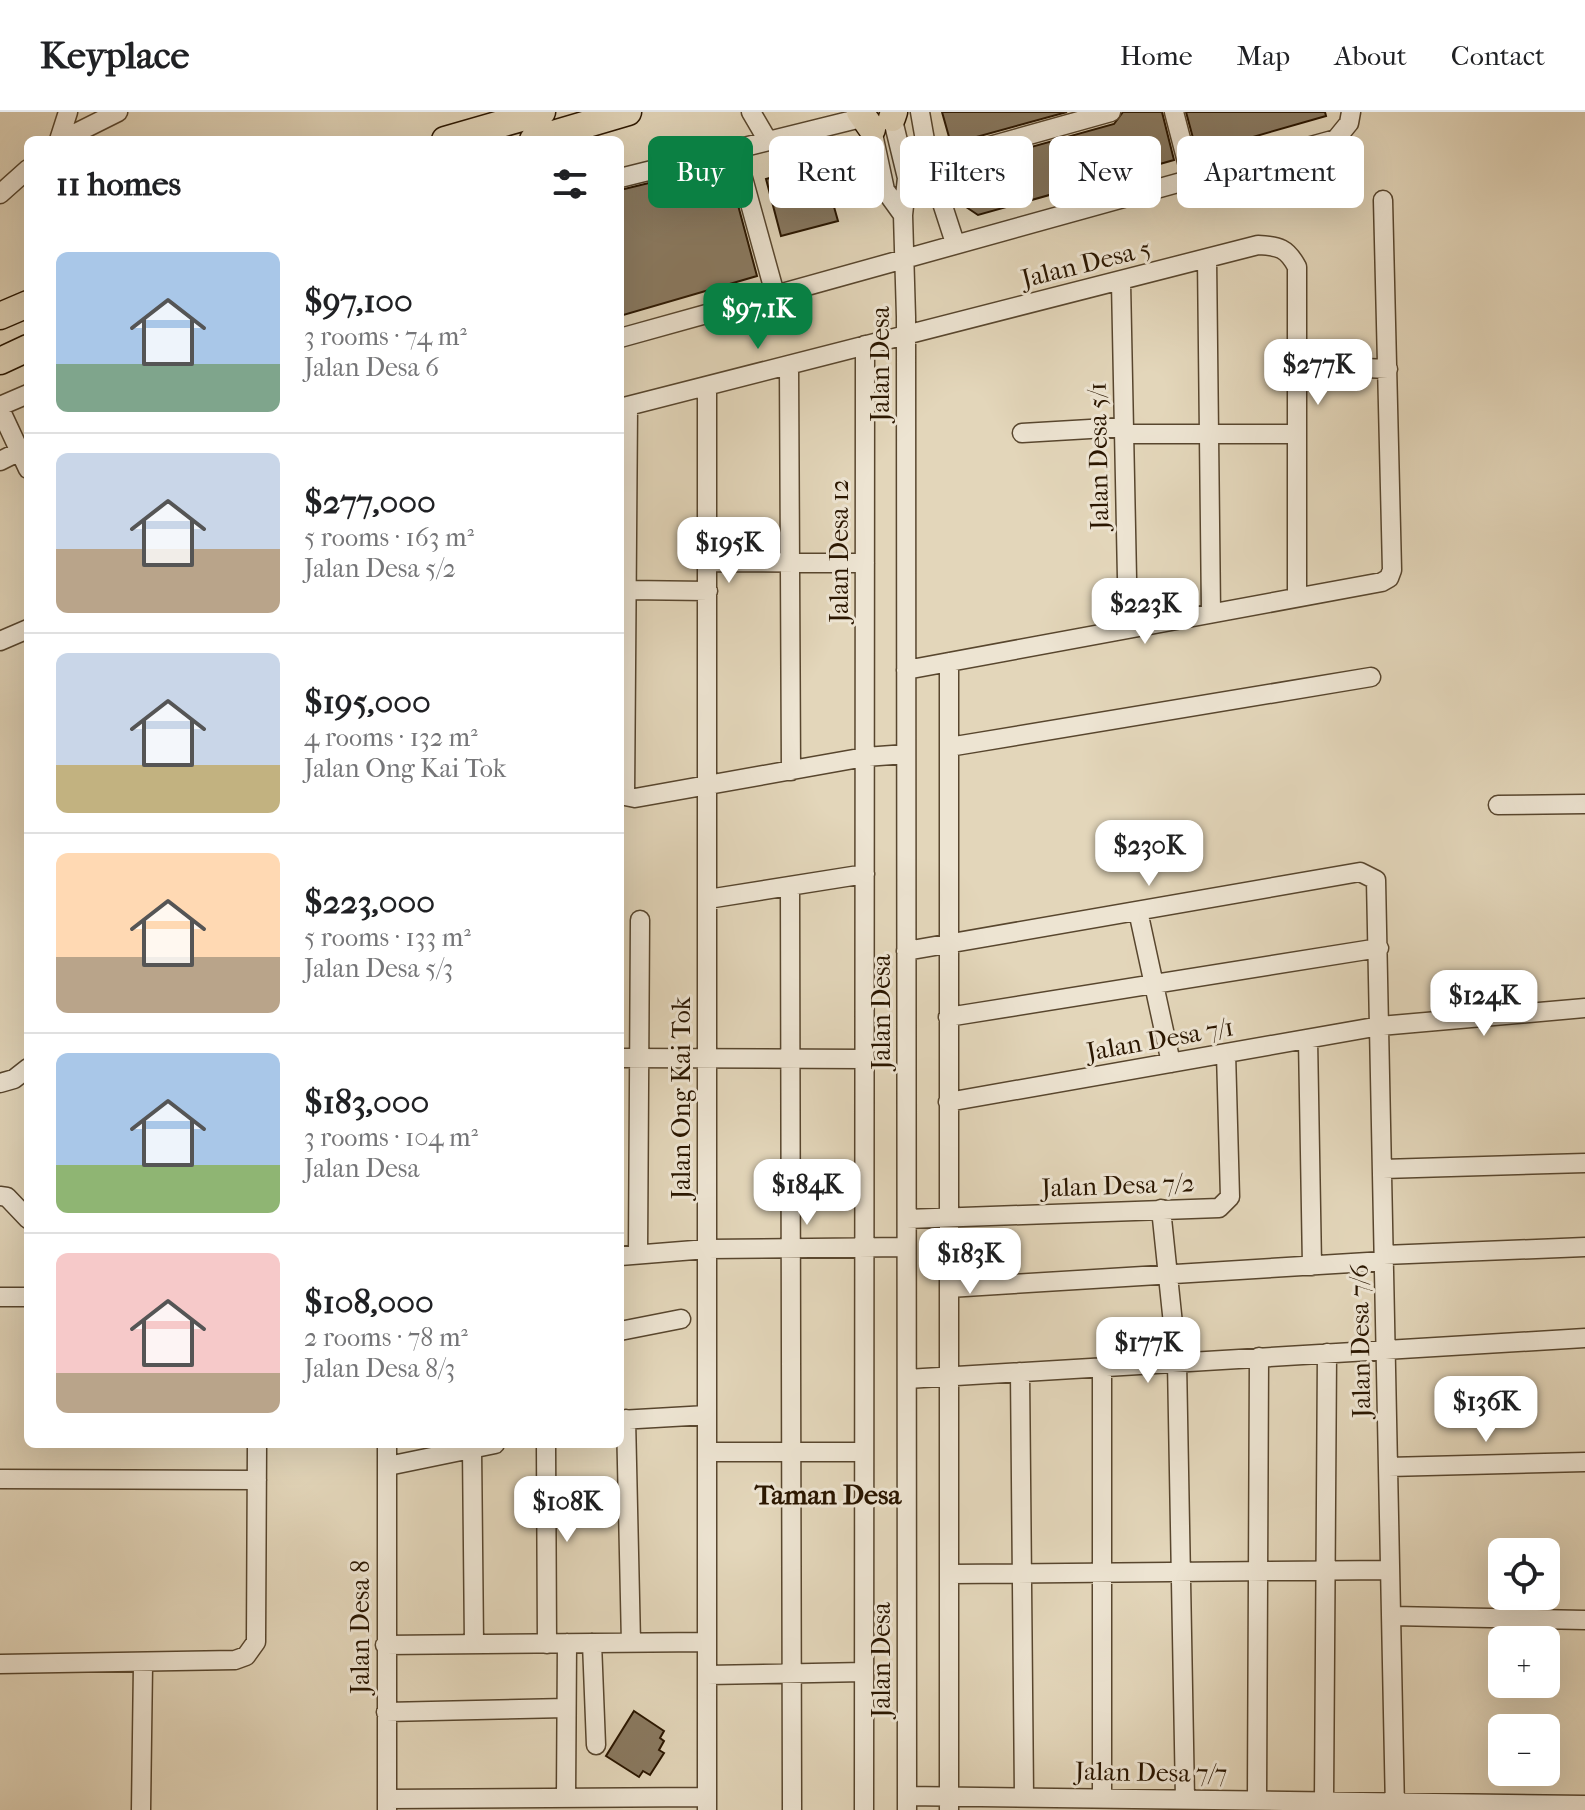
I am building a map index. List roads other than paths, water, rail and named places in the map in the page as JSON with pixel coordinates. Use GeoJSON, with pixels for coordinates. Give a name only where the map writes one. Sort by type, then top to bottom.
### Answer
{"type":"FeatureCollection","features":[{"type":"Feature","properties":{"kind":"highway"},"geometry":{"type":"LineString","coordinates":[[459,136],[542,112]]}},
{"type":"Feature","properties":{"kind":"highway"},"geometry":{"type":"LineString","coordinates":[[547,136],[628,112]]}},
{"type":"Feature","properties":{"kind":"highway"},"geometry":{"type":"LineString","coordinates":[[0,361],[24,354]]}},
{"type":"Feature","properties":{"kind":"street"},"geometry":{"type":"LineString","coordinates":[[62,136],[68,112]]}},
{"type":"Feature","properties":{"kind":"street"},"geometry":{"type":"LineString","coordinates":[[69,136],[118,112]]}},
{"type":"Feature","properties":{"kind":"street"},"geometry":{"type":"LineString","coordinates":[[751,112],[768,141]]}},
{"type":"Feature","properties":{"kind":"street"},"geometry":{"type":"LineString","coordinates":[[920,112],[924,136]]}},
{"type":"Feature","properties":{"kind":"street"},"geometry":{"type":"LineString","coordinates":[[1025,136],[1111,112]]}},
{"type":"Feature","properties":{"kind":"street"},"geometry":{"type":"LineString","coordinates":[[1174,112],[1180,136]]}},
{"type":"Feature","properties":{"kind":"street"},"geometry":{"type":"LineString","coordinates":[[1338,136],[1349,123],[1351,112]]}},
{"type":"Feature","properties":{"kind":"street"},"geometry":{"type":"LineString","coordinates":[[753,145],[878,116]]}},
{"type":"Feature","properties":{"kind":"street","name":"Jalan Desa"},"geometry":{"type":"LineString","coordinates":[[878,116],[907,178],[903,215],[906,264],[907,1803]]}},
{"type":"Feature","properties":{"kind":"street"},"geometry":{"type":"LineString","coordinates":[[624,177],[648,171]]}},
{"type":"Feature","properties":{"kind":"street"},"geometry":{"type":"LineString","coordinates":[[0,194],[24,173]]}},
{"type":"Feature","properties":{"kind":"street"},"geometry":{"type":"LineString","coordinates":[[624,337],[775,294],[906,264],[955,243],[1177,185]]}},
{"type":"Feature","properties":{"kind":"street"},"geometry":{"type":"LineString","coordinates":[[906,670],[1386,581],[1392,570],[1383,200]]}},
{"type":"Feature","properties":{"kind":"street"},"geometry":{"type":"LineString","coordinates":[[751,208],[775,294]]}},
{"type":"Feature","properties":{"kind":"street"},"geometry":{"type":"LineString","coordinates":[[944,208],[955,243]]}},
{"type":"Feature","properties":{"kind":"street","name":"Jalan Desa 5"},"geometry":{"type":"LineString","coordinates":[[624,407],[865,345],[906,326],[1121,282],[1258,245],[1280,246],[1290,253],[1297,267],[1297,365]]}},
{"type":"Feature","properties":{"kind":"street"},"geometry":{"type":"LineString","coordinates":[[1207,258],[1211,613]]}},
{"type":"Feature","properties":{"kind":"street","name":"Jalan Desa 5/1"},"geometry":{"type":"LineString","coordinates":[[1121,282],[1128,628]]}},
{"type":"Feature","properties":{"kind":"street","name":"Jalan Desa 12"},"geometry":{"type":"LineString","coordinates":[[865,345],[865,757]]}},
{"type":"Feature","properties":{"kind":"street"},"geometry":{"type":"LineString","coordinates":[[789,365],[791,771]]}},
{"type":"Feature","properties":{"kind":"street"},"geometry":{"type":"LineString","coordinates":[[1297,596],[1297,365],[1388,369]]}},
{"type":"Feature","properties":{"kind":"street","name":"Jalan Ong Kai Tok"},"geometry":{"type":"LineString","coordinates":[[707,386],[707,1803]]}},
{"type":"Feature","properties":{"kind":"street"},"geometry":{"type":"LineString","coordinates":[[0,461],[24,449],[0,408],[24,396]]}},
{"type":"Feature","properties":{"kind":"street"},"geometry":{"type":"LineString","coordinates":[[624,407],[628,590],[624,752]]}},
{"type":"Feature","properties":{"kind":"street"},"geometry":{"type":"LineString","coordinates":[[1022,433],[1297,434]]}},
{"type":"Feature","properties":{"kind":"street"},"geometry":{"type":"LineString","coordinates":[[708,562],[865,563]]}},
{"type":"Feature","properties":{"kind":"street"},"geometry":{"type":"LineString","coordinates":[[628,590],[708,591]]}},
{"type":"Feature","properties":{"kind":"street"},"geometry":{"type":"LineString","coordinates":[[0,641],[24,631]]}},
{"type":"Feature","properties":{"kind":"street"},"geometry":{"type":"LineString","coordinates":[[949,662],[949,1803]]}},
{"type":"Feature","properties":{"kind":"street"},"geometry":{"type":"LineString","coordinates":[[949,747],[1371,677]]}},
{"type":"Feature","properties":{"kind":"street"},"geometry":{"type":"LineString","coordinates":[[624,793],[635,798],[865,757],[906,754]]}},
{"type":"Feature","properties":{"kind":"street","name":"Jalan Desa"},"geometry":{"type":"LineString","coordinates":[[864,1810],[865,757]]}},
{"type":"Feature","properties":{"kind":"street"},"geometry":{"type":"LineString","coordinates":[[1498,805],[1585,804]]}},
{"type":"Feature","properties":{"kind":"street","name":"Jalan Desa 7/6"},"geometry":{"type":"LineString","coordinates":[[1138,911],[1360,872],[1376,880],[1395,1805]]}},
{"type":"Feature","properties":{"kind":"street"},"geometry":{"type":"LineString","coordinates":[[708,899],[865,874]]}},
{"type":"Feature","properties":{"kind":"street"},"geometry":{"type":"LineString","coordinates":[[790,886],[792,1810]]}},
{"type":"Feature","properties":{"kind":"street"},"geometry":{"type":"LineString","coordinates":[[906,951],[1138,911],[1171,1063]]}},
{"type":"Feature","properties":{"kind":"street"},"geometry":{"type":"LineString","coordinates":[[640,920],[641,1058],[629,1255],[707,1249],[906,1247]]}},
{"type":"Feature","properties":{"kind":"street"},"geometry":{"type":"LineString","coordinates":[[948,1017],[1379,948]]}},
{"type":"Feature","properties":{"kind":"street","name":"Jalan Desa 7/1"},"geometry":{"type":"LineString","coordinates":[[948,1102],[1380,1026],[1585,1008]]}},
{"type":"Feature","properties":{"kind":"street"},"geometry":{"type":"LineString","coordinates":[[1308,1039],[1312,1266]]}},
{"type":"Feature","properties":{"kind":"street","name":"Jalan Desa 7/2"},"geometry":{"type":"LineString","coordinates":[[907,1219],[1219,1208],[1230,1197],[1226,1053]]}},
{"type":"Feature","properties":{"kind":"street"},"geometry":{"type":"LineString","coordinates":[[624,1058],[865,1059]]}},
{"type":"Feature","properties":{"kind":"street"},"geometry":{"type":"LineString","coordinates":[[0,1083],[14,1079],[24,1071]]}},
{"type":"Feature","properties":{"kind":"street"},"geometry":{"type":"LineString","coordinates":[[1383,1169],[1585,1163]]}},
{"type":"Feature","properties":{"kind":"street"},"geometry":{"type":"LineString","coordinates":[[0,1196],[7,1197],[24,1215]]}},
{"type":"Feature","properties":{"kind":"street"},"geometry":{"type":"LineString","coordinates":[[1161,1209],[1177,1362],[1180,1570],[1178,1803]]}},
{"type":"Feature","properties":{"kind":"street"},"geometry":{"type":"LineString","coordinates":[[949,1288],[1585,1247]]}},
{"type":"Feature","properties":{"kind":"street"},"geometry":{"type":"LineString","coordinates":[[0,1297],[24,1297]]}},
{"type":"Feature","properties":{"kind":"street"},"geometry":{"type":"LineString","coordinates":[[624,1330],[681,1319]]}},
{"type":"Feature","properties":{"kind":"street"},"geometry":{"type":"LineString","coordinates":[[907,1379],[1585,1338]]}},
{"type":"Feature","properties":{"kind":"street"},"geometry":{"type":"LineString","coordinates":[[1324,1800],[1327,1353]]}},
{"type":"Feature","properties":{"kind":"street"},"geometry":{"type":"LineString","coordinates":[[1257,1799],[1259,1357]]}},
{"type":"Feature","properties":{"kind":"street"},"geometry":{"type":"LineString","coordinates":[[1102,1367],[1102,1798]]}},
{"type":"Feature","properties":{"kind":"street"},"geometry":{"type":"LineString","coordinates":[[1020,1372],[1024,1797]]}},
{"type":"Feature","properties":{"kind":"street"},"geometry":{"type":"LineString","coordinates":[[624,1419],[707,1415]]}},
{"type":"Feature","properties":{"kind":"street"},"geometry":{"type":"LineString","coordinates":[[624,1447],[631,1643]]}},
{"type":"Feature","properties":{"kind":"street"},"geometry":{"type":"LineString","coordinates":[[0,1664],[143,1665],[235,1660],[246,1656],[256,1642],[257,1448]]}},
{"type":"Feature","properties":{"kind":"street","name":"Jalan Desa 8"},"geometry":{"type":"LineString","coordinates":[[387,1448],[387,1804]]}},
{"type":"Feature","properties":{"kind":"street"},"geometry":{"type":"LineString","coordinates":[[388,1466],[472,1448],[474,1644]]}},
{"type":"Feature","properties":{"kind":"street"},"geometry":{"type":"LineString","coordinates":[[546,1448],[547,1644]]}},
{"type":"Feature","properties":{"kind":"street"},"geometry":{"type":"LineString","coordinates":[[707,1452],[864,1452]]}},
{"type":"Feature","properties":{"kind":"street"},"geometry":{"type":"LineString","coordinates":[[1388,1467],[1585,1462]]}},
{"type":"Feature","properties":{"kind":"street"},"geometry":{"type":"LineString","coordinates":[[0,1479],[257,1480]]}},
{"type":"Feature","properties":{"kind":"street"},"geometry":{"type":"LineString","coordinates":[[950,1574],[1326,1568],[1390,1570]]}},
{"type":"Feature","properties":{"kind":"street"},"geometry":{"type":"LineString","coordinates":[[1393,1616],[1585,1620]]}},
{"type":"Feature","properties":{"kind":"street"},"geometry":{"type":"LineString","coordinates":[[385,1645],[707,1642]]}},
{"type":"Feature","properties":{"kind":"street"},"geometry":{"type":"LineString","coordinates":[[566,1798],[567,1643]]}},
{"type":"Feature","properties":{"kind":"street"},"geometry":{"type":"LineString","coordinates":[[592,1643],[596,1745]]}},
{"type":"Feature","properties":{"kind":"street"},"geometry":{"type":"LineString","coordinates":[[141,1810],[143,1665]]}},
{"type":"Feature","properties":{"kind":"street"},"geometry":{"type":"LineString","coordinates":[[707,1675],[864,1672]]}},
{"type":"Feature","properties":{"kind":"street"},"geometry":{"type":"LineString","coordinates":[[386,1712],[566,1708]]}},
{"type":"Feature","properties":{"kind":"street","name":"Jalan Desa 7/7"},"geometry":{"type":"LineString","coordinates":[[907,1803],[1024,1797],[1178,1803],[1257,1799],[1395,1805],[1585,1805]]}},
{"type":"Feature","properties":{"kind":"street"},"geometry":{"type":"LineString","coordinates":[[387,1804],[566,1798],[707,1803]]}},
{"type":"Feature","properties":{"kind":"district","name":"Taman Desa"},"geometry":{"type":"Point","coordinates":[828,1494]}}]}
